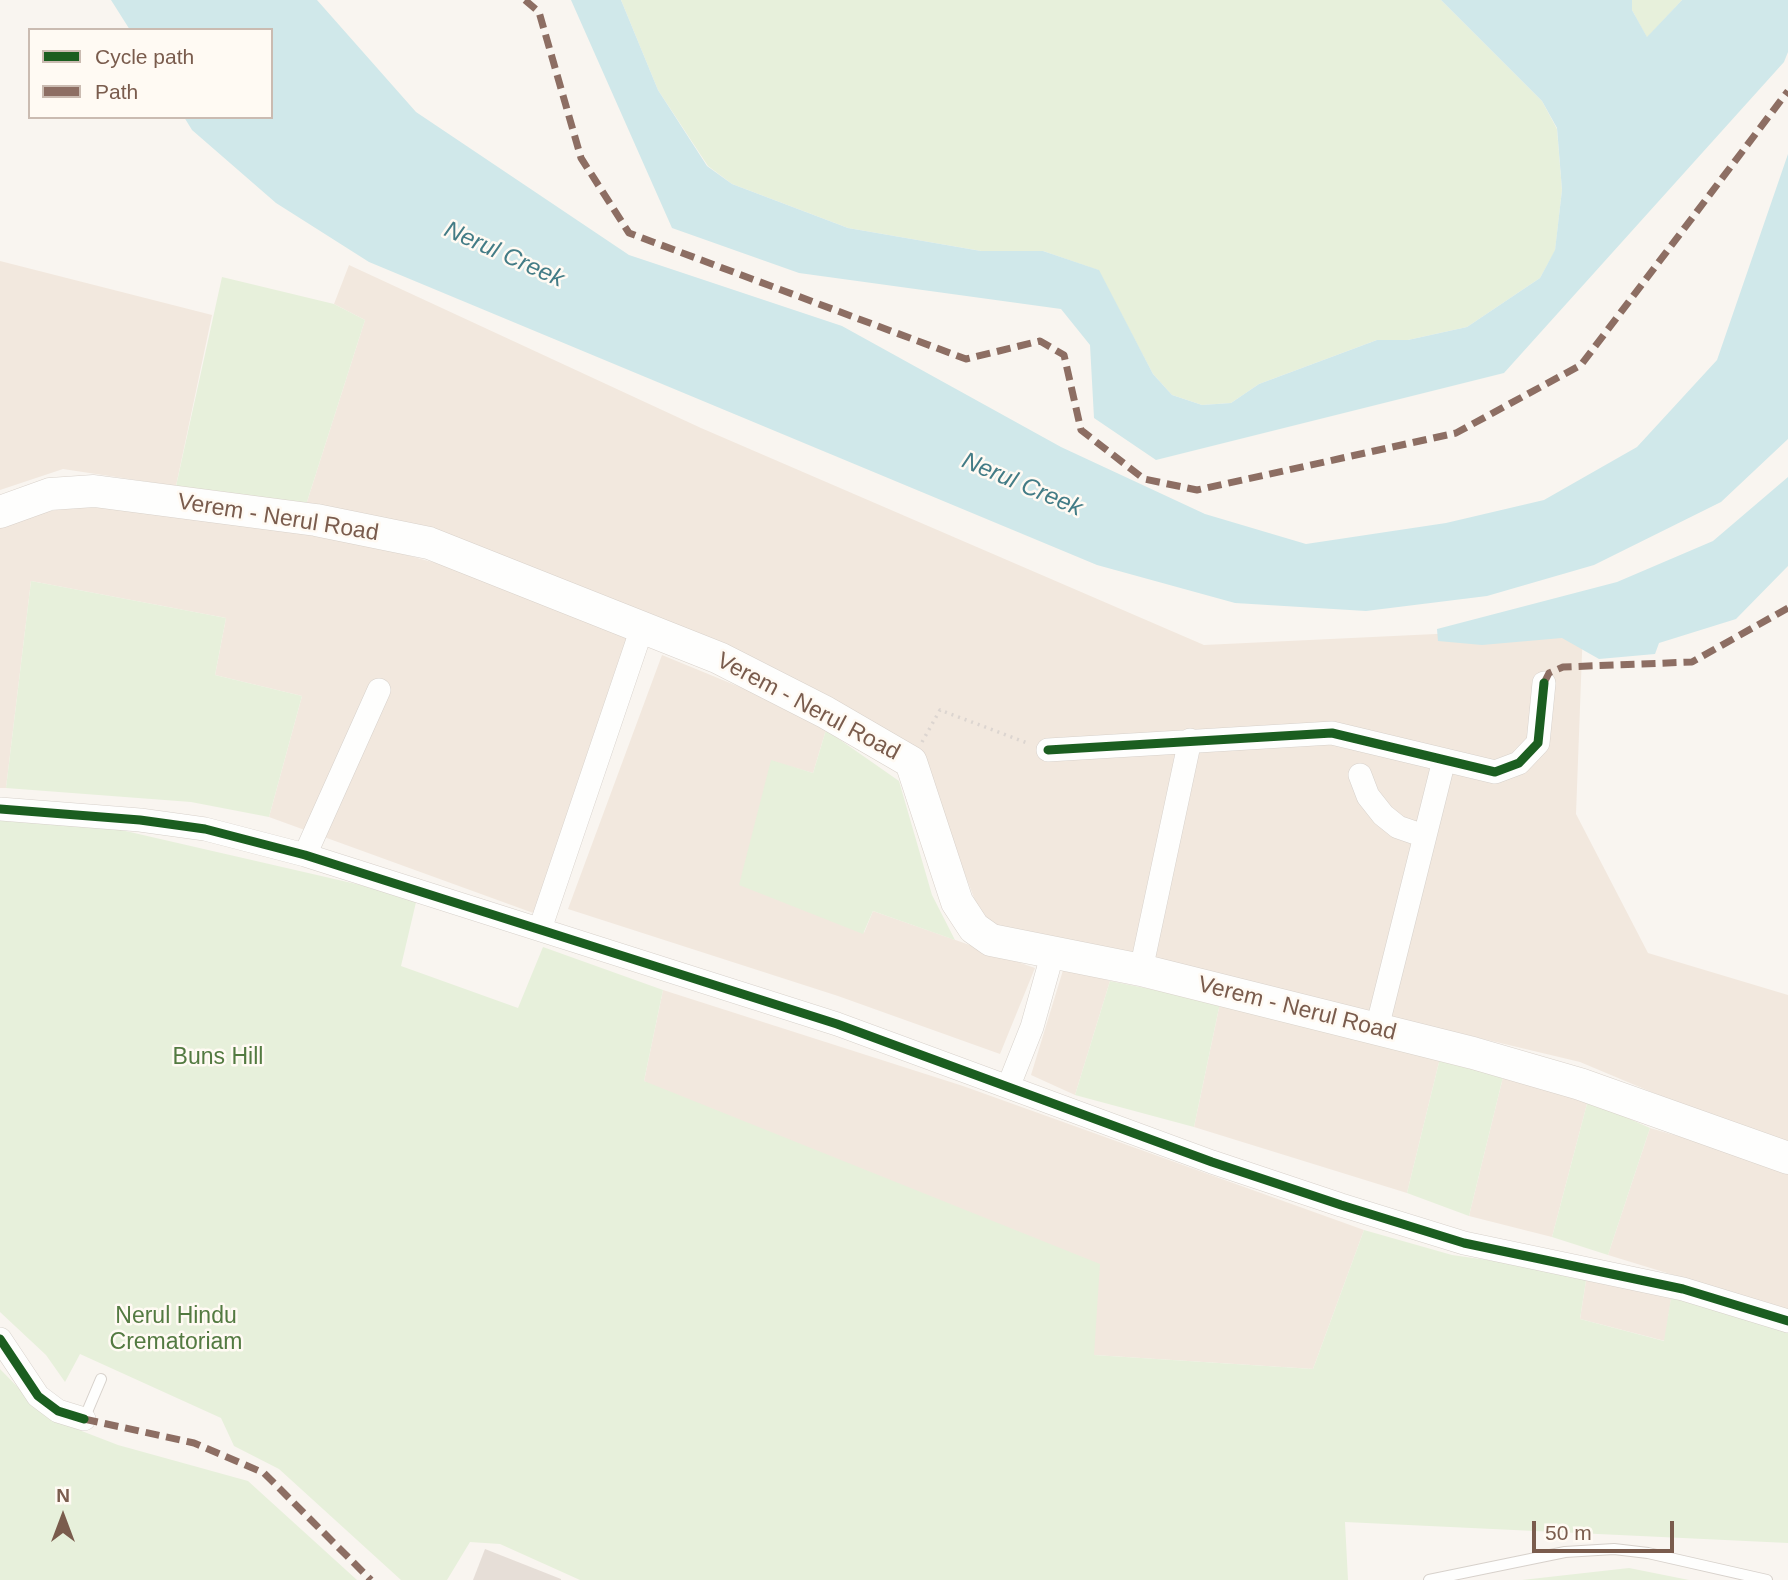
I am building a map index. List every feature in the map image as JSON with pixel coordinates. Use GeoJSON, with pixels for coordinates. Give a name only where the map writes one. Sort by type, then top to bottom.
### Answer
{"type":"FeatureCollection","features":[{"type":"Feature","properties":{"kind":"main road","name":"Verem - Nerul Road"},"geometry":{"type":"LineString","coordinates":[[0,512],[50,494],[94,491],[316,520],[429,543],[719,658],[825,712],[911,762],[951,888],[969,923],[991,940],[1141,970],[1377,1028],[1580,1084],[1788,1158]]}},
{"type":"Feature","properties":{"kind":"street"},"geometry":{"type":"LineString","coordinates":[[540,929],[642,628]]}},
{"type":"Feature","properties":{"kind":"street"},"geometry":{"type":"LineString","coordinates":[[1048,750],[1332,733],[1494,772],[1519,763],[1538,743],[1544,683]]}},
{"type":"Feature","properties":{"kind":"street"},"geometry":{"type":"LineString","coordinates":[[306,855],[379,690]]}},
{"type":"Feature","properties":{"kind":"street"},"geometry":{"type":"LineString","coordinates":[[1141,970],[1190,740]]}},
{"type":"Feature","properties":{"kind":"street"},"geometry":{"type":"LineString","coordinates":[[1377,1028],[1444,760]]}},
{"type":"Feature","properties":{"kind":"street"},"geometry":{"type":"LineString","coordinates":[[1360,775],[1368,796],[1383,815],[1398,827],[1424,836]]}},
{"type":"Feature","properties":{"kind":"street"},"geometry":{"type":"LineString","coordinates":[[0,809],[140,820],[205,829],[306,855],[837,1024],[1212,1162],[1464,1243],[1683,1289],[1788,1321]]}},
{"type":"Feature","properties":{"kind":"street"},"geometry":{"type":"LineString","coordinates":[[1009,1086],[1032,1027],[1053,952]]}},
{"type":"Feature","properties":{"kind":"street"},"geometry":{"type":"LineString","coordinates":[[0,1339],[38,1396],[58,1411],[84,1419]]}},
{"type":"Feature","properties":{"kind":"lane"},"geometry":{"type":"LineString","coordinates":[[84,1419],[100,1379]]}},
{"type":"Feature","properties":{"kind":"lane"},"geometry":{"type":"LineString","coordinates":[[1429,1580],[1565,1552],[1614,1549],[1648,1553],[1767,1580]]}},
{"type":"Feature","properties":{"kind":"path"},"geometry":{"type":"LineString","coordinates":[[911,762],[940,710],[1048,750]]}},
{"type":"Feature","properties":{"kind":"shaded area"},"geometry":{"type":"Polygon","coordinates":[[[0,261],[212,315],[176,486],[63,469],[0,490],[0,261]]]}},
{"type":"Feature","properties":{"kind":"shaded area"},"geometry":{"type":"Polygon","coordinates":[[[349,265],[701,428],[1204,645],[1583,627],[1576,814],[1648,953],[1788,995],[1788,1143],[1730,1125],[1580,1062],[1089,945],[984,924],[918,751],[305,508],[365,320],[334,304],[349,265]]]}},
{"type":"Feature","properties":{"kind":"shaded area"},"geometry":{"type":"Polygon","coordinates":[[[82,505],[340,537],[447,566],[631,635],[536,914],[269,817],[302,696],[215,675],[226,618],[31,581],[6,788],[0,788],[0,527],[41,513],[82,505]]]}},
{"type":"Feature","properties":{"kind":"shaded area"},"geometry":{"type":"Polygon","coordinates":[[[662,655],[798,711],[826,730],[813,773],[771,761],[864,933],[873,911],[1035,968],[1000,1054],[838,996],[568,909],[662,655]]]}},
{"type":"Feature","properties":{"kind":"shaded area"},"geometry":{"type":"Polygon","coordinates":[[[1064,967],[1110,981],[1075,1095],[1031,1075],[1064,967]]]}},
{"type":"Feature","properties":{"kind":"shaded area"},"geometry":{"type":"Polygon","coordinates":[[[663,990],[963,1086],[1364,1230],[1313,1369],[1094,1355],[644,1081],[663,990]]]}},
{"type":"Feature","properties":{"kind":"shaded area"},"geometry":{"type":"Polygon","coordinates":[[[1220,1003],[1441,1054],[1407,1193],[1194,1127],[1220,1003]]]}},
{"type":"Feature","properties":{"kind":"shaded area"},"geometry":{"type":"Polygon","coordinates":[[[1504,1073],[1588,1100],[1552,1237],[1469,1216],[1504,1073]]]}},
{"type":"Feature","properties":{"kind":"shaded area"},"geometry":{"type":"Polygon","coordinates":[[[1650,1128],[1788,1168],[1788,1310],[1608,1255],[1650,1128]]]}},
{"type":"Feature","properties":{"kind":"shaded area"},"geometry":{"type":"Polygon","coordinates":[[[1587,1274],[1672,1292],[1665,1341],[1580,1319],[1587,1274]]]}},
{"type":"Feature","properties":{"kind":"green space"},"geometry":{"type":"Polygon","coordinates":[[[621,0],[1441,0],[1542,101],[1557,129],[1562,190],[1555,251],[1540,278],[1467,327],[1408,340],[1377,340],[1259,384],[1231,403],[1202,405],[1172,395],[1153,374],[1098,270],[1043,251],[981,251],[848,228],[732,184],[708,166],[658,90],[621,0]]]}},
{"type":"Feature","properties":{"kind":"green space"},"geometry":{"type":"Polygon","coordinates":[[[1632,0],[1682,0],[1647,38],[1632,10],[1632,0]]]}},
{"type":"Feature","properties":{"kind":"green space"},"geometry":{"type":"Polygon","coordinates":[[[222,277],[334,304],[365,320],[305,508],[176,486],[222,277]]]}},
{"type":"Feature","properties":{"kind":"green space"},"geometry":{"type":"Polygon","coordinates":[[[31,581],[226,618],[215,675],[302,696],[269,817],[191,802],[6,788],[31,581]]]}},
{"type":"Feature","properties":{"kind":"green space"},"geometry":{"type":"Polygon","coordinates":[[[826,730],[899,781],[932,895],[955,940],[873,911],[863,934],[739,885],[771,760],[813,773],[826,730]]]}},
{"type":"Feature","properties":{"kind":"green space","name":"Buns Hill"},"geometry":{"type":"Polygon","coordinates":[[[0,820],[82,821],[417,898],[401,966],[518,1008],[543,947],[663,990],[644,1081],[1100,1264],[1094,1355],[1313,1369],[1364,1230],[1452,1255],[1587,1274],[1580,1319],[1664,1341],[1672,1292],[1788,1327],[1788,1543],[1345,1522],[1348,1580],[580,1580],[500,1544],[470,1542],[447,1580],[401,1580],[279,1469],[234,1446],[221,1418],[80,1354],[65,1382],[46,1355],[0,1312],[0,820]]]}},
{"type":"Feature","properties":{"kind":"green space"},"geometry":{"type":"Polygon","coordinates":[[[1110,981],[1220,1003],[1194,1127],[1075,1095],[1110,981]]]}},
{"type":"Feature","properties":{"kind":"green space"},"geometry":{"type":"Polygon","coordinates":[[[1441,1054],[1504,1073],[1469,1216],[1407,1193],[1441,1054]]]}},
{"type":"Feature","properties":{"kind":"green space"},"geometry":{"type":"Polygon","coordinates":[[[1588,1100],[1650,1128],[1608,1255],[1552,1237],[1588,1100]]]}},
{"type":"Feature","properties":{"kind":"green space"},"geometry":{"type":"Polygon","coordinates":[[[0,1369],[48,1418],[118,1445],[248,1481],[357,1580],[0,1580],[0,1369]]]}},
{"type":"Feature","properties":{"kind":"green space"},"geometry":{"type":"Polygon","coordinates":[[[1629,1568],[1689,1580],[1522,1580],[1629,1568]]]}},
{"type":"Feature","properties":{"kind":"water","name":"Nerul Creek"},"geometry":{"type":"Polygon","coordinates":[[[111,0],[317,0],[416,112],[629,255],[842,326],[1061,447],[1205,514],[1306,544],[1446,523],[1544,500],[1637,447],[1717,360],[1788,154],[1788,439],[1721,502],[1594,565],[1487,596],[1366,611],[1235,603],[1097,565],[369,262],[276,203],[192,130],[185,119],[273,119],[273,28],[129,28],[111,0]]]}},
{"type":"Feature","properties":{"kind":"water"},"geometry":{"type":"Polygon","coordinates":[[[571,0],[621,0],[658,90],[707,166],[732,184],[848,228],[981,251],[1043,251],[1099,270],[1153,374],[1172,395],[1202,405],[1231,403],[1259,384],[1377,340],[1408,340],[1467,327],[1540,278],[1555,250],[1562,190],[1557,128],[1542,101],[1441,0],[1632,0],[1632,10],[1647,37],[1682,0],[1788,0],[1788,52],[1784,62],[1504,373],[1156,460],[1094,418],[1090,345],[1061,309],[799,273],[672,228],[571,0]]]}},
{"type":"Feature","properties":{"kind":"water"},"geometry":{"type":"Polygon","coordinates":[[[1788,477],[1788,566],[1736,619],[1659,643],[1655,654],[1599,659],[1562,638],[1482,645],[1438,641],[1437,629],[1617,582],[1713,541],[1788,477]]]}},
{"type":"Feature","properties":{"kind":"building"},"geometry":{"type":"Polygon","coordinates":[[[485,1549],[561,1579],[561,1580],[473,1580],[485,1549]]]}},
{"type":"Feature","properties":{"kind":"marked path"},"geometry":{"type":"LineString","coordinates":[[525,0],[539,12],[581,158],[629,233],[966,359],[1040,341],[1064,355],[1081,430],[1144,479],[1197,490],[1456,433],[1581,365],[1788,91]]}},
{"type":"Feature","properties":{"kind":"marked path"},"geometry":{"type":"LineString","coordinates":[[1544,683],[1549,673],[1563,667],[1692,662],[1788,608]]}},
{"type":"Feature","properties":{"kind":"marked path"},"geometry":{"type":"LineString","coordinates":[[84,1419],[194,1443],[264,1473],[371,1580]]}},
{"type":"Feature","properties":{"kind":"cycle path"},"geometry":{"type":"LineString","coordinates":[[1048,750],[1332,733],[1495,772],[1519,763],[1538,743],[1544,683]]}},
{"type":"Feature","properties":{"kind":"cycle path"},"geometry":{"type":"LineString","coordinates":[[0,809],[140,820],[205,829],[305,855],[837,1024],[1212,1162],[1341,1205],[1464,1243],[1683,1289],[1788,1321]]}},
{"type":"Feature","properties":{"kind":"cycle path"},"geometry":{"type":"LineString","coordinates":[[0,1339],[38,1396],[58,1411],[84,1419]]}},
{"type":"Feature","properties":{"kind":"park label","name":"Nerul Hindu Crematoriam"},"geometry":{"type":"Point","coordinates":[176,1330]}}]}
